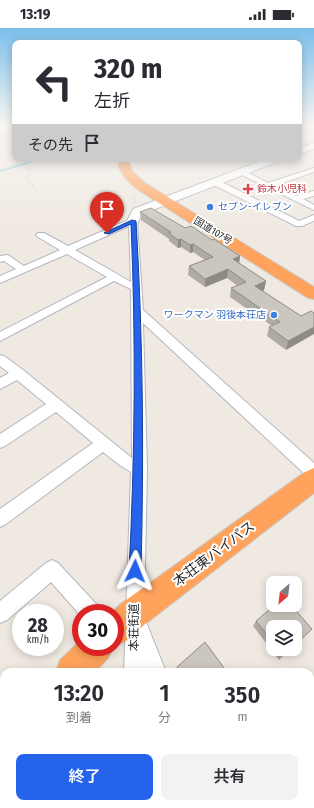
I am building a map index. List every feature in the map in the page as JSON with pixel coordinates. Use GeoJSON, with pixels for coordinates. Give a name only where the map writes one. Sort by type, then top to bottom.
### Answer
{"type":"FeatureCollection","features":[{"type":"Feature","properties":{"kind":"highway","name":"国道107号"},"geometry":{"type":"LineString","coordinates":[[123,162],[125,170],[132,179],[164,201],[314,294]]}},
{"type":"Feature","properties":{"kind":"highway","name":"本荘東バイパス"},"geometry":{"type":"LineString","coordinates":[[124,622],[314,479]]}},
{"type":"Feature","properties":{"kind":"highway"},"geometry":{"type":"LineString","coordinates":[[76,668],[88,656]]}},
{"type":"Feature","properties":{"kind":"street"},"geometry":{"type":"LineString","coordinates":[[0,280],[134,221],[137,212],[267,162]]}},
{"type":"Feature","properties":{"kind":"street"},"geometry":{"type":"LineString","coordinates":[[268,185],[314,170]]}},
{"type":"Feature","properties":{"kind":"street"},"geometry":{"type":"LineString","coordinates":[[240,172],[314,208]]}},
{"type":"Feature","properties":{"kind":"street"},"geometry":{"type":"LineString","coordinates":[[215,182],[299,224],[314,218]]}},
{"type":"Feature","properties":{"kind":"street"},"geometry":{"type":"LineString","coordinates":[[296,199],[314,192]]}},
{"type":"Feature","properties":{"kind":"street","name":"本荘街道"},"geometry":{"type":"LineString","coordinates":[[133,668],[124,622],[139,469],[138,312],[134,221]]}},
{"type":"Feature","properties":{"kind":"street"},"geometry":{"type":"LineString","coordinates":[[40,235],[130,286],[137,287]]}},
{"type":"Feature","properties":{"kind":"street"},"geometry":{"type":"LineString","coordinates":[[0,259],[5,257],[23,270]]}},
{"type":"Feature","properties":{"kind":"street"},"geometry":{"type":"LineString","coordinates":[[0,337],[115,277]]}},
{"type":"Feature","properties":{"kind":"street"},"geometry":{"type":"LineString","coordinates":[[138,312],[314,473]]}},
{"type":"Feature","properties":{"kind":"street"},"geometry":{"type":"LineString","coordinates":[[0,358],[126,462],[139,469]]}},
{"type":"Feature","properties":{"kind":"street"},"geometry":{"type":"LineString","coordinates":[[0,384],[18,373]]}},
{"type":"Feature","properties":{"kind":"street"},"geometry":{"type":"LineString","coordinates":[[0,442],[56,405]]}},
{"type":"Feature","properties":{"kind":"street"},"geometry":{"type":"LineString","coordinates":[[0,519],[104,443]]}},
{"type":"Feature","properties":{"kind":"street"},"geometry":{"type":"LineString","coordinates":[[0,614],[52,569],[83,604]]}},
{"type":"Feature","properties":{"kind":"street"},"geometry":{"type":"LineString","coordinates":[[124,622],[153,668]]}},
{"type":"Feature","properties":{"kind":"path"},"geometry":{"type":"LineString","coordinates":[[0,170],[27,162]]}},
{"type":"Feature","properties":{"kind":"path"},"geometry":{"type":"LineString","coordinates":[[21,164],[31,170],[27,178],[39,194]]}},
{"type":"Feature","properties":{"kind":"building"},"geometry":{"type":"Polygon","coordinates":[[[151,208],[185,228],[191,226],[240,256],[233,259],[266,281],[255,286],[301,316],[311,311],[314,313],[314,327],[288,341],[269,327],[280,322],[231,288],[246,282],[228,269],[205,279],[189,266],[213,257],[193,244],[190,245],[181,239],[178,240],[169,233],[171,232],[140,212],[151,208]]]}},
{"type":"Feature","properties":{"kind":"building"},"geometry":{"type":"Polygon","coordinates":[[[267,612],[297,612],[312,629],[302,638],[302,620],[266,620],[266,633],[256,621],[267,612]]]}},
{"type":"Feature","properties":{"kind":"building"},"geometry":{"type":"Polygon","coordinates":[[[205,642],[224,668],[178,668],[205,642]]]}},
{"type":"Feature","properties":{"kind":"waterway"},"geometry":{"type":"LineString","coordinates":[[0,171],[32,162]]}},
{"type":"Feature","properties":{"kind":"place","name":"鈴木小児科"},"geometry":{"type":"Point","coordinates":[248,189]}},
{"type":"Feature","properties":{"kind":"place","name":"セブン-イレブン"},"geometry":{"type":"Point","coordinates":[210,207]}},
{"type":"Feature","properties":{"kind":"place","name":"ワークマン 羽後本荘店"},"geometry":{"type":"Point","coordinates":[274,315]}},
{"type":"Feature","properties":{"kind":"route"},"geometry":{"type":"LineString","coordinates":[[107,233],[134,221],[138,312],[139,469],[135,571]]}}]}
